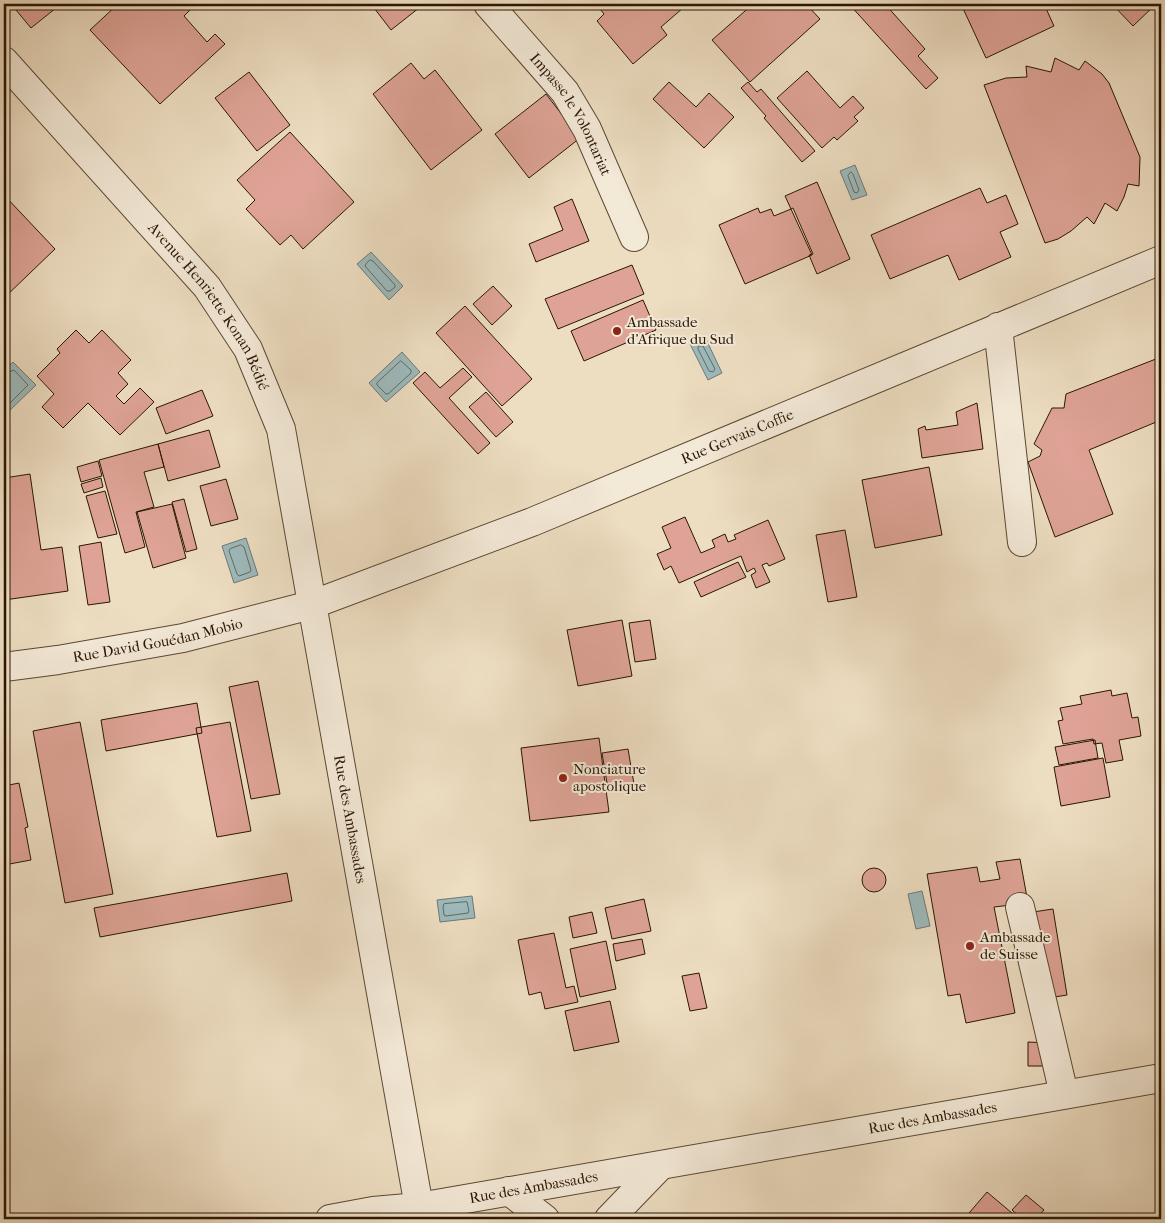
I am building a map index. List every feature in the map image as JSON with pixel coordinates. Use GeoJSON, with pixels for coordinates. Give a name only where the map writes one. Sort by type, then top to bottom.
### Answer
{"type":"FeatureCollection","features":[{"type":"Feature","properties":{"kind":"street","name":"Impasse le Volontariat"},"geometry":{"type":"LineString","coordinates":[[488,4],[565,92],[587,129],[634,237]]}},
{"type":"Feature","properties":{"kind":"street","name":"Avenue Henriette Konan Bédié"},"geometry":{"type":"LineString","coordinates":[[4,61],[207,287],[248,349],[281,429],[311,605]]}},
{"type":"Feature","properties":{"kind":"street","name":"Rue Gervais Coffie"},"geometry":{"type":"LineString","coordinates":[[311,605],[532,522],[1161,260]]}},
{"type":"Feature","properties":{"kind":"street"},"geometry":{"type":"LineString","coordinates":[[998,327],[1022,542]]}},
{"type":"Feature","properties":{"kind":"street","name":"Rue David Gouédan Mobio"},"geometry":{"type":"LineString","coordinates":[[4,668],[183,638],[311,605]]}},
{"type":"Feature","properties":{"kind":"street","name":"Rue des Ambassades"},"geometry":{"type":"LineString","coordinates":[[311,605],[419,1207],[1161,1078]]}},
{"type":"Feature","properties":{"kind":"street"},"geometry":{"type":"LineString","coordinates":[[1020,907],[1064,1094]]}},
{"type":"Feature","properties":{"kind":"street"},"geometry":{"type":"LineString","coordinates":[[609,1219],[660,1166]]}},
{"type":"Feature","properties":{"kind":"street"},"geometry":{"type":"LineString","coordinates":[[509,1191],[545,1219]]}},
{"type":"Feature","properties":{"kind":"street"},"geometry":{"type":"LineString","coordinates":[[330,1219],[372,1211],[419,1207]]}},
{"type":"Feature","properties":{"kind":"water"},"geometry":{"type":"Polygon","coordinates":[[[855,165],[867,195],[852,200],[840,171],[855,165]]]}},
{"type":"Feature","properties":{"kind":"water"},"geometry":{"type":"Polygon","coordinates":[[[371,252],[403,286],[389,300],[357,264],[371,252]]]}},
{"type":"Feature","properties":{"kind":"water"},"geometry":{"type":"Polygon","coordinates":[[[705,337],[722,373],[708,380],[690,344],[705,337]]]}},
{"type":"Feature","properties":{"kind":"water"},"geometry":{"type":"Polygon","coordinates":[[[402,352],[420,372],[386,402],[369,383],[402,352]]]}},
{"type":"Feature","properties":{"kind":"water"},"geometry":{"type":"Polygon","coordinates":[[[13,362],[36,385],[4,416],[4,371],[13,362]]]}},
{"type":"Feature","properties":{"kind":"water"},"geometry":{"type":"Polygon","coordinates":[[[246,538],[258,575],[234,583],[222,546],[246,538]]]}},
{"type":"Feature","properties":{"kind":"water"},"geometry":{"type":"Polygon","coordinates":[[[922,891],[930,926],[916,929],[908,894],[922,891]]]}},
{"type":"Feature","properties":{"kind":"water"},"geometry":{"type":"Polygon","coordinates":[[[472,896],[475,918],[440,922],[437,900],[472,896]]]}},
{"type":"Feature","properties":{"kind":"building"},"geometry":{"type":"Polygon","coordinates":[[[11,4],[61,4],[31,28],[11,4]]]}},
{"type":"Feature","properties":{"kind":"building"},"geometry":{"type":"Polygon","coordinates":[[[118,4],[191,4],[194,6],[184,16],[207,42],[215,34],[225,44],[160,104],[90,30],[118,4]]]}},
{"type":"Feature","properties":{"kind":"building"},"geometry":{"type":"Polygon","coordinates":[[[371,4],[424,4],[391,30],[371,4]]]}},
{"type":"Feature","properties":{"kind":"building"},"geometry":{"type":"Polygon","coordinates":[[[596,4],[679,4],[683,8],[661,27],[667,35],[633,64],[597,21],[604,14],[596,4]]]}},
{"type":"Feature","properties":{"kind":"building"},"geometry":{"type":"Polygon","coordinates":[[[753,4],[806,4],[820,19],[750,82],[712,40],[753,4]]]}},
{"type":"Feature","properties":{"kind":"building"},"geometry":{"type":"Polygon","coordinates":[[[849,4],[885,4],[925,49],[918,56],[938,78],[926,89],[849,4]]]}},
{"type":"Feature","properties":{"kind":"building"},"geometry":{"type":"Polygon","coordinates":[[[961,4],[1044,4],[1054,26],[986,58],[961,4]]]}},
{"type":"Feature","properties":{"kind":"building"},"geometry":{"type":"Polygon","coordinates":[[[1112,4],[1156,4],[1133,26],[1112,4]]]}},
{"type":"Feature","properties":{"kind":"building"},"geometry":{"type":"Polygon","coordinates":[[[1055,58],[1079,70],[1085,61],[1102,74],[1109,83],[1140,157],[1139,186],[1128,184],[1117,211],[1105,203],[1094,224],[1087,217],[1071,231],[1058,239],[1045,243],[984,85],[1006,78],[1027,77],[1026,66],[1051,72],[1055,58]]]}},
{"type":"Feature","properties":{"kind":"building"},"geometry":{"type":"Polygon","coordinates":[[[411,63],[424,79],[435,70],[482,130],[431,170],[373,94],[411,63]]]}},
{"type":"Feature","properties":{"kind":"building"},"geometry":{"type":"Polygon","coordinates":[[[807,71],[840,108],[853,96],[864,108],[854,117],[858,121],[837,140],[834,137],[822,148],[777,98],[807,71]]]}},
{"type":"Feature","properties":{"kind":"building"},"geometry":{"type":"Polygon","coordinates":[[[249,72],[290,125],[257,151],[215,98],[249,72]]]}},
{"type":"Feature","properties":{"kind":"building"},"geometry":{"type":"Polygon","coordinates":[[[669,82],[696,107],[709,93],[734,117],[704,148],[653,99],[669,82]]]}},
{"type":"Feature","properties":{"kind":"building"},"geometry":{"type":"Polygon","coordinates":[[[748,82],[757,92],[761,89],[815,151],[802,162],[741,88],[748,82]]]}},
{"type":"Feature","properties":{"kind":"building"},"geometry":{"type":"Polygon","coordinates":[[[546,94],[580,138],[529,178],[495,134],[546,94]]]}},
{"type":"Feature","properties":{"kind":"building"},"geometry":{"type":"Polygon","coordinates":[[[290,132],[354,202],[303,249],[291,235],[280,245],[246,209],[255,200],[237,180],[290,132]]]}},
{"type":"Feature","properties":{"kind":"building"},"geometry":{"type":"Polygon","coordinates":[[[817,182],[850,259],[817,274],[809,255],[813,254],[793,208],[791,209],[785,196],[817,182]]]}},
{"type":"Feature","properties":{"kind":"building"},"geometry":{"type":"Polygon","coordinates":[[[980,188],[987,203],[1006,195],[1018,224],[1000,232],[1011,257],[959,280],[948,255],[890,279],[871,235],[980,188]]]}},
{"type":"Feature","properties":{"kind":"building"},"geometry":{"type":"Polygon","coordinates":[[[4,195],[55,249],[4,298],[4,195]]]}},
{"type":"Feature","properties":{"kind":"building"},"geometry":{"type":"Polygon","coordinates":[[[572,199],[589,241],[536,262],[529,244],[563,230],[554,207],[572,199]]]}},
{"type":"Feature","properties":{"kind":"building"},"geometry":{"type":"Polygon","coordinates":[[[758,208],[760,213],[771,209],[774,216],[791,209],[812,255],[745,284],[719,225],[758,208]]]}},
{"type":"Feature","properties":{"kind":"building"},"geometry":{"type":"Polygon","coordinates":[[[632,265],[644,294],[558,329],[545,299],[632,265]]]}},
{"type":"Feature","properties":{"kind":"building"},"geometry":{"type":"Polygon","coordinates":[[[493,286],[512,306],[492,325],[473,304],[493,286]]]}},
{"type":"Feature","properties":{"kind":"building"},"geometry":{"type":"Polygon","coordinates":[[[643,300],[656,330],[584,361],[571,331],[643,300]]]}},
{"type":"Feature","properties":{"kind":"building"},"geometry":{"type":"Polygon","coordinates":[[[465,306],[532,379],[502,406],[436,333],[465,306]]]}},
{"type":"Feature","properties":{"kind":"building"},"geometry":{"type":"Polygon","coordinates":[[[76,330],[89,343],[102,330],[131,360],[118,373],[128,384],[116,396],[124,404],[140,388],[154,402],[120,435],[88,403],[63,428],[42,407],[54,394],[37,376],[60,353],[57,349],[76,330]]]}},
{"type":"Feature","properties":{"kind":"building"},"geometry":{"type":"Polygon","coordinates":[[[1161,357],[1161,420],[1089,450],[1113,514],[1055,537],[1028,462],[1040,456],[1042,450],[1034,444],[1052,408],[1064,408],[1066,394],[1161,357]]]}},
{"type":"Feature","properties":{"kind":"building"},"geometry":{"type":"Polygon","coordinates":[[[463,368],[472,377],[449,398],[490,443],[478,454],[413,383],[425,372],[440,388],[463,368]]]}},
{"type":"Feature","properties":{"kind":"building"},"geometry":{"type":"Polygon","coordinates":[[[202,390],[213,416],[166,434],[156,408],[202,390]]]}},
{"type":"Feature","properties":{"kind":"building"},"geometry":{"type":"Polygon","coordinates":[[[486,392],[513,422],[496,437],[469,407],[486,392]]]}},
{"type":"Feature","properties":{"kind":"building"},"geometry":{"type":"Polygon","coordinates":[[[977,403],[983,449],[922,458],[918,429],[925,426],[926,430],[958,425],[956,412],[977,403]]]}},
{"type":"Feature","properties":{"kind":"building"},"geometry":{"type":"Polygon","coordinates":[[[209,430],[220,467],[168,481],[158,444],[209,430]]]}},
{"type":"Feature","properties":{"kind":"building"},"geometry":{"type":"Polygon","coordinates":[[[158,444],[164,467],[144,472],[154,507],[136,512],[145,547],[125,553],[99,460],[158,444]]]}},
{"type":"Feature","properties":{"kind":"building"},"geometry":{"type":"Polygon","coordinates":[[[98,461],[102,476],[81,482],[77,467],[98,461]]]}},
{"type":"Feature","properties":{"kind":"building"},"geometry":{"type":"Polygon","coordinates":[[[929,467],[942,535],[875,548],[862,480],[929,467]]]}},
{"type":"Feature","properties":{"kind":"building"},"geometry":{"type":"Polygon","coordinates":[[[30,474],[41,550],[62,547],[68,591],[4,600],[4,478],[30,474]]]}},
{"type":"Feature","properties":{"kind":"building"},"geometry":{"type":"Polygon","coordinates":[[[101,478],[103,487],[84,493],[81,484],[101,478]]]}},
{"type":"Feature","properties":{"kind":"building"},"geometry":{"type":"Polygon","coordinates":[[[226,479],[238,519],[211,526],[200,486],[226,479]]]}},
{"type":"Feature","properties":{"kind":"building"},"geometry":{"type":"Polygon","coordinates":[[[105,491],[117,534],[98,538],[86,496],[105,491]]]}},
{"type":"Feature","properties":{"kind":"building"},"geometry":{"type":"Polygon","coordinates":[[[184,499],[197,549],[186,552],[172,502],[184,499]]]}},
{"type":"Feature","properties":{"kind":"building"},"geometry":{"type":"Polygon","coordinates":[[[172,504],[186,558],[153,568],[137,512],[172,504]]]}},
{"type":"Feature","properties":{"kind":"building"},"geometry":{"type":"Polygon","coordinates":[[[685,517],[701,553],[715,547],[712,540],[725,534],[728,542],[736,539],[734,535],[768,520],[785,559],[769,566],[767,563],[762,565],[770,582],[756,588],[751,575],[756,572],[754,568],[747,572],[741,556],[679,583],[671,566],[664,570],[657,554],[671,548],[662,527],[685,517]]]}},
{"type":"Feature","properties":{"kind":"building"},"geometry":{"type":"Polygon","coordinates":[[[845,530],[857,597],[828,602],[816,535],[845,530]]]}},
{"type":"Feature","properties":{"kind":"building"},"geometry":{"type":"Polygon","coordinates":[[[101,542],[110,602],[88,605],[79,546],[101,542]]]}},
{"type":"Feature","properties":{"kind":"building"},"geometry":{"type":"Polygon","coordinates":[[[738,562],[746,577],[701,597],[694,582],[738,562]]]}},
{"type":"Feature","properties":{"kind":"building"},"geometry":{"type":"Polygon","coordinates":[[[622,620],[632,676],[578,686],[567,630],[622,620]]]}},
{"type":"Feature","properties":{"kind":"building"},"geometry":{"type":"Polygon","coordinates":[[[650,620],[656,659],[635,662],[629,623],[650,620]]]}},
{"type":"Feature","properties":{"kind":"building"},"geometry":{"type":"Polygon","coordinates":[[[258,681],[280,794],[251,799],[229,687],[258,681]]]}},
{"type":"Feature","properties":{"kind":"building"},"geometry":{"type":"Polygon","coordinates":[[[1111,690],[1112,696],[1127,693],[1132,718],[1138,717],[1141,736],[1119,740],[1123,760],[1106,763],[1102,743],[1094,744],[1093,739],[1063,744],[1058,721],[1063,720],[1060,708],[1082,704],[1080,696],[1111,690]]]}},
{"type":"Feature","properties":{"kind":"building"},"geometry":{"type":"Polygon","coordinates":[[[197,703],[202,733],[106,751],[101,720],[197,703]]]}},
{"type":"Feature","properties":{"kind":"building"},"geometry":{"type":"Polygon","coordinates":[[[80,722],[113,894],[65,903],[33,731],[80,722]]]}},
{"type":"Feature","properties":{"kind":"building"},"geometry":{"type":"Polygon","coordinates":[[[230,722],[251,831],[217,837],[196,728],[230,722]]]}},
{"type":"Feature","properties":{"kind":"building"},"geometry":{"type":"Polygon","coordinates":[[[599,738],[609,812],[530,821],[521,748],[599,738]]]}},
{"type":"Feature","properties":{"kind":"building"},"geometry":{"type":"Polygon","coordinates":[[[1095,740],[1098,758],[1059,765],[1055,747],[1095,740]]]}},
{"type":"Feature","properties":{"kind":"building"},"geometry":{"type":"Polygon","coordinates":[[[628,749],[634,784],[608,789],[602,753],[628,749]]]}},
{"type":"Feature","properties":{"kind":"building"},"geometry":{"type":"Polygon","coordinates":[[[1103,758],[1110,797],[1061,806],[1054,767],[1103,758]]]}},
{"type":"Feature","properties":{"kind":"building"},"geometry":{"type":"Polygon","coordinates":[[[19,783],[28,827],[25,828],[31,860],[4,865],[4,786],[19,783]]]}},
{"type":"Feature","properties":{"kind":"building"},"geometry":{"type":"Polygon","coordinates":[[[1020,859],[1028,903],[994,907],[1015,1013],[966,1023],[960,994],[948,996],[927,874],[977,867],[980,882],[1000,879],[996,862],[1020,859]]]}},
{"type":"Feature","properties":{"kind":"building"},"geometry":{"type":"Polygon","coordinates":[[[874,868],[879,869],[885,875],[885,885],[879,891],[874,892],[869,891],[863,885],[862,880],[863,875],[869,869],[874,868]]]}},
{"type":"Feature","properties":{"kind":"building"},"geometry":{"type":"Polygon","coordinates":[[[287,873],[292,901],[100,937],[94,908],[287,873]]]}},
{"type":"Feature","properties":{"kind":"building"},"geometry":{"type":"Polygon","coordinates":[[[644,899],[651,931],[612,939],[605,908],[644,899]]]}},
{"type":"Feature","properties":{"kind":"building"},"geometry":{"type":"Polygon","coordinates":[[[1053,909],[1067,995],[1048,998],[1033,912],[1053,909]]]}},
{"type":"Feature","properties":{"kind":"building"},"geometry":{"type":"Polygon","coordinates":[[[592,912],[597,933],[573,938],[569,917],[592,912]]]}},
{"type":"Feature","properties":{"kind":"building"},"geometry":{"type":"Polygon","coordinates":[[[554,933],[566,988],[574,986],[578,1002],[545,1009],[541,992],[529,995],[518,940],[554,933]]]}},
{"type":"Feature","properties":{"kind":"building"},"geometry":{"type":"Polygon","coordinates":[[[642,939],[645,954],[616,961],[613,944],[642,939]]]}},
{"type":"Feature","properties":{"kind":"building"},"geometry":{"type":"Polygon","coordinates":[[[606,941],[616,989],[580,997],[570,949],[606,941]]]}},
{"type":"Feature","properties":{"kind":"building"},"geometry":{"type":"Polygon","coordinates":[[[699,973],[707,1008],[690,1011],[682,976],[699,973]]]}},
{"type":"Feature","properties":{"kind":"building"},"geometry":{"type":"Polygon","coordinates":[[[610,1001],[619,1042],[574,1051],[565,1011],[610,1001]]]}},
{"type":"Feature","properties":{"kind":"building"},"geometry":{"type":"Polygon","coordinates":[[[1028,1042],[1049,1043],[1049,1066],[1028,1066],[1028,1042]]]}},
{"type":"Feature","properties":{"kind":"building"},"geometry":{"type":"Polygon","coordinates":[[[987,1192],[1019,1219],[964,1219],[987,1192]]]}},
{"type":"Feature","properties":{"kind":"building"},"geometry":{"type":"Polygon","coordinates":[[[1026,1195],[1044,1210],[1036,1219],[1022,1219],[1012,1210],[1026,1195]]]}},
{"type":"Feature","properties":{"kind":"place","name":"Ambassade d'Afrique du Sud"},"geometry":{"type":"Point","coordinates":[617,331]}},
{"type":"Feature","properties":{"kind":"place","name":"Nonciature apostolique"},"geometry":{"type":"Point","coordinates":[563,778]}},
{"type":"Feature","properties":{"kind":"place","name":"Ambassade de Suisse"},"geometry":{"type":"Point","coordinates":[970,946]}}]}
